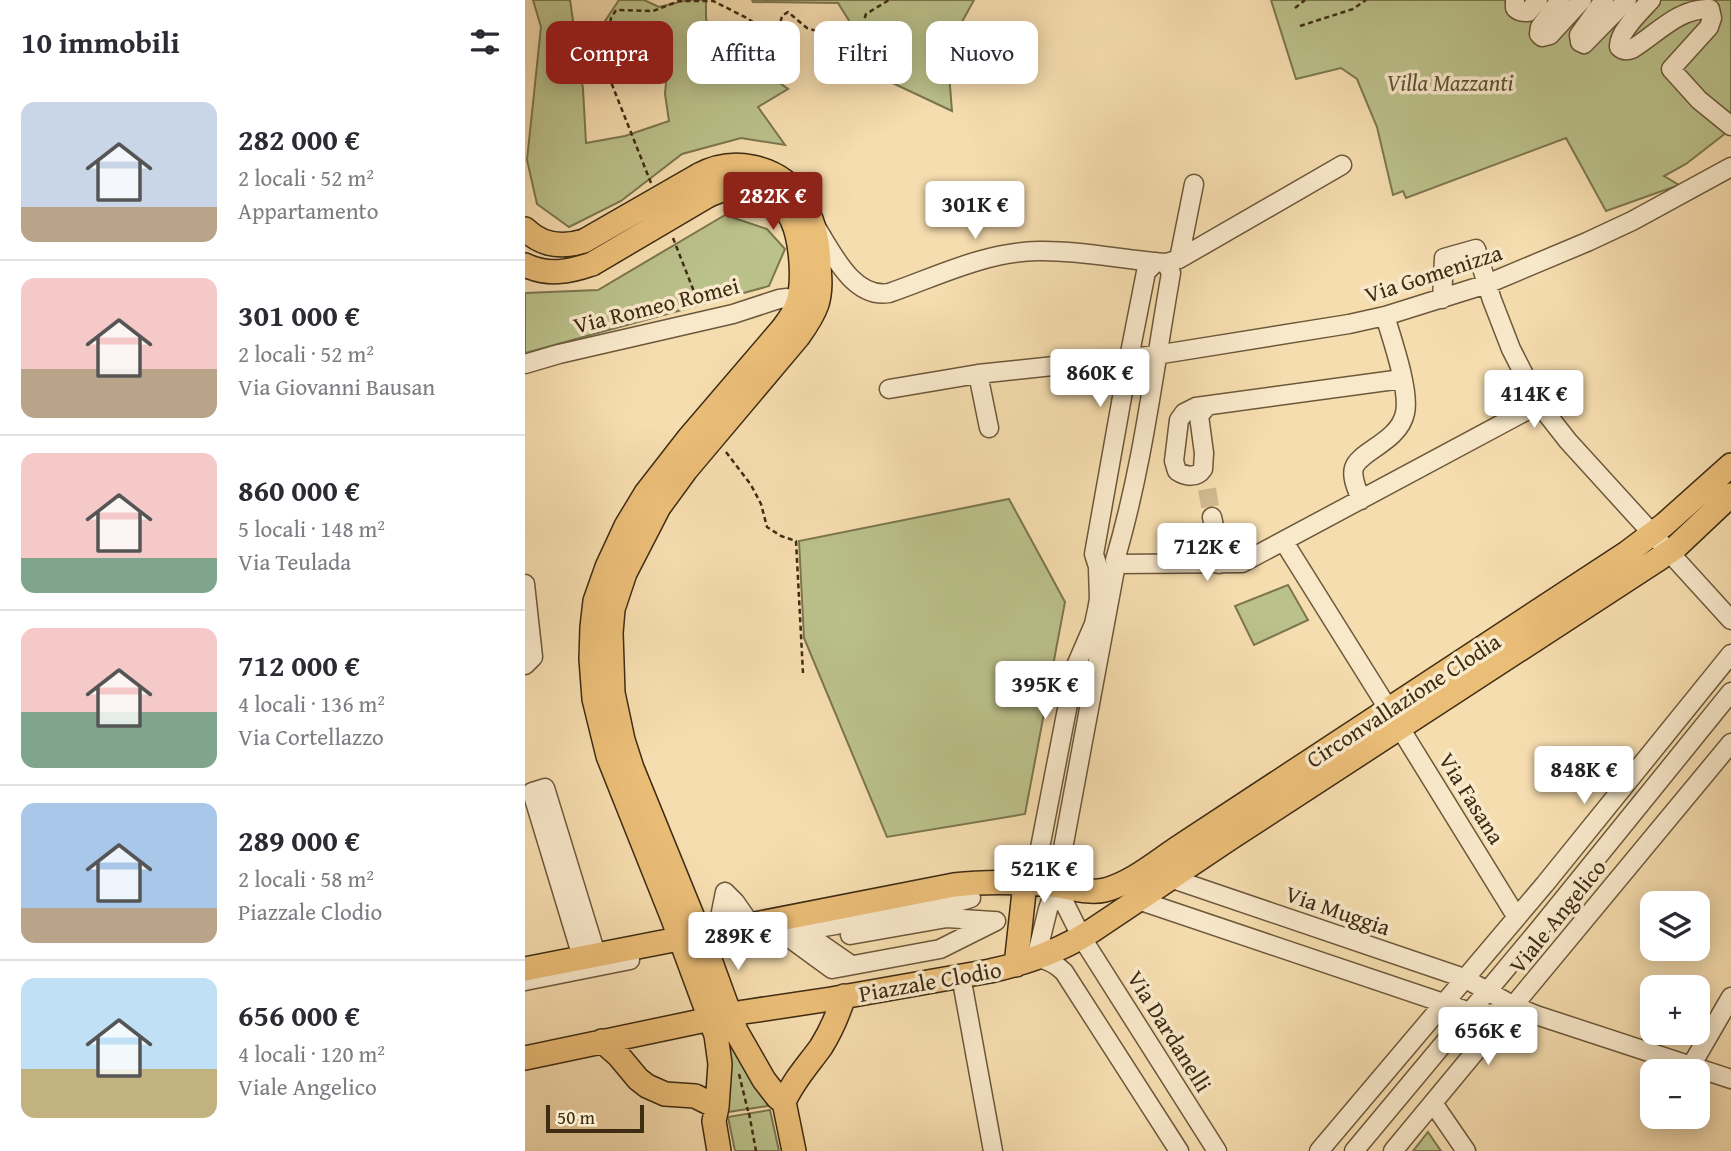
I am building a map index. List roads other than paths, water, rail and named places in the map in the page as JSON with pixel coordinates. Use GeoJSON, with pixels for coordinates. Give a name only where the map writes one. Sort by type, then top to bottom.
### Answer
{"type":"FeatureCollection","features":[{"type":"Feature","properties":{"kind":"main road"},"geometry":{"type":"LineString","coordinates":[[525,265],[554,272],[572,271],[592,264],[704,185],[714,168],[746,166],[769,172],[793,188],[813,221],[819,254],[820,287],[817,303],[804,328],[759,369]]}},
{"type":"Feature","properties":{"kind":"main road"},"geometry":{"type":"LineString","coordinates":[[525,229],[534,237],[551,244],[567,245],[584,241],[704,185],[742,187],[763,193],[785,209],[792,221],[800,255],[801,288],[798,302],[759,369],[659,507],[631,561],[622,580],[611,633],[601,657],[594,699],[608,756],[697,940],[721,1017],[736,1031],[773,1093],[784,1102],[794,1151]]}},
{"type":"Feature","properties":{"kind":"main road"},"geometry":{"type":"LineString","coordinates":[[601,657],[591,627],[595,601],[619,540],[646,493],[706,444]]}},
{"type":"Feature","properties":{"kind":"main road","name":"Circonvallazione Clodia"},"geometry":{"type":"LineString","coordinates":[[1082,938],[1170,878],[1396,713],[1653,534],[1731,465]]}},
{"type":"Feature","properties":{"kind":"main road","name":"Circonvallazione Clodia"},"geometry":{"type":"LineString","coordinates":[[1056,886],[1090,892],[1120,884],[1396,713],[1669,552],[1731,495]]}},
{"type":"Feature","properties":{"kind":"main road","name":"Piazzale Clodio"},"geometry":{"type":"LineString","coordinates":[[525,969],[589,956],[697,940],[751,925],[943,887],[978,890],[1025,883],[1056,886]]}},
{"type":"Feature","properties":{"kind":"main road","name":"Piazzale Clodio"},"geometry":{"type":"LineString","coordinates":[[1025,883],[1021,923],[1026,962]]}},
{"type":"Feature","properties":{"kind":"main road","name":"Piazzale Clodio"},"geometry":{"type":"LineString","coordinates":[[525,1058],[721,1017],[961,976],[1026,962],[1082,938]]}},
{"type":"Feature","properties":{"kind":"main road","name":"Piazzale Clodio"},"geometry":{"type":"LineString","coordinates":[[784,1102],[796,1079],[834,1025],[844,996]]}},
{"type":"Feature","properties":{"kind":"main road"},"geometry":{"type":"LineString","coordinates":[[719,1151],[715,1115],[720,1054],[716,1035],[721,1017]]}},
{"type":"Feature","properties":{"kind":"main road"},"geometry":{"type":"LineString","coordinates":[[602,1041],[647,1086],[665,1094],[695,1096],[717,1107]]}},
{"type":"Feature","properties":{"kind":"street"},"geometry":{"type":"LineString","coordinates":[[1515,0],[1515,8],[1525,12],[1538,0]]}},
{"type":"Feature","properties":{"kind":"street"},"geometry":{"type":"LineString","coordinates":[[1560,0],[1539,27],[1542,37],[1550,35],[1582,0]]}},
{"type":"Feature","properties":{"kind":"street"},"geometry":{"type":"LineString","coordinates":[[1604,0],[1579,35],[1584,44],[1627,0]]}},
{"type":"Feature","properties":{"kind":"street"},"geometry":{"type":"LineString","coordinates":[[1651,0],[1631,22],[1619,40],[1619,47],[1627,51],[1632,49],[1669,21],[1699,9],[1710,9],[1712,18],[1709,27],[1671,69],[1699,100],[1731,126]]}},
{"type":"Feature","properties":{"kind":"street"},"geometry":{"type":"LineString","coordinates":[[1342,165],[1146,272],[1094,554],[1107,564],[1242,563],[1539,404]]}},
{"type":"Feature","properties":{"kind":"street","name":"Via Gomenizza"},"geometry":{"type":"LineString","coordinates":[[889,389],[978,374],[1156,355],[1385,316],[1487,284],[1607,234],[1731,167]]}},
{"type":"Feature","properties":{"kind":"street"},"geometry":{"type":"LineString","coordinates":[[1025,883],[1039,853],[1075,668],[1094,624],[1107,564],[1124,528],[1153,385],[1171,274],[1167,261],[1194,184]]}},
{"type":"Feature","properties":{"kind":"street"},"geometry":{"type":"LineString","coordinates":[[813,221],[850,277],[876,294],[889,293],[981,260],[1021,252],[1074,252],[1167,261]]}},
{"type":"Feature","properties":{"kind":"street"},"geometry":{"type":"LineString","coordinates":[[1442,299],[1444,258],[1476,249],[1511,349],[1539,404],[1568,442],[1731,620]]}},
{"type":"Feature","properties":{"kind":"street","name":"Via Romeo Romei"},"geometry":{"type":"LineString","coordinates":[[525,364],[733,314],[779,299],[787,298],[798,302]]}},
{"type":"Feature","properties":{"kind":"street"},"geometry":{"type":"LineString","coordinates":[[1361,500],[1354,468],[1359,460],[1392,435],[1402,422],[1406,406],[1402,379],[1385,316]]}},
{"type":"Feature","properties":{"kind":"street"},"geometry":{"type":"LineString","coordinates":[[978,374],[989,428]]}},
{"type":"Feature","properties":{"kind":"street"},"geometry":{"type":"LineString","coordinates":[[1207,406],[1199,416],[1205,462],[1203,481],[1184,475],[1175,467],[1179,419],[1189,410],[1196,407],[1402,379]]}},
{"type":"Feature","properties":{"kind":"street"},"geometry":{"type":"LineString","coordinates":[[1212,517],[1218,542],[1219,564]]}},
{"type":"Feature","properties":{"kind":"street","name":"Via Fasana"},"geometry":{"type":"LineString","coordinates":[[1284,542],[1396,713],[1516,916]]}},
{"type":"Feature","properties":{"kind":"street"},"geometry":{"type":"LineString","coordinates":[[1026,962],[1056,886],[1107,564]]}},
{"type":"Feature","properties":{"kind":"street"},"geometry":{"type":"LineString","coordinates":[[525,583],[533,657],[525,665]]}},
{"type":"Feature","properties":{"kind":"street","name":"Viale Angelico"},"geometry":{"type":"LineString","coordinates":[[1319,1151],[1628,783],[1731,654]]}},
{"type":"Feature","properties":{"kind":"street","name":"Viale Angelico"},"geometry":{"type":"LineString","coordinates":[[1354,1151],[1540,929],[1731,692]]}},
{"type":"Feature","properties":{"kind":"street","name":"Viale Angelico"},"geometry":{"type":"LineString","coordinates":[[1393,1151],[1731,743]]}},
{"type":"Feature","properties":{"kind":"street"},"geometry":{"type":"LineString","coordinates":[[545,788],[589,956],[532,792],[545,788]]}},
{"type":"Feature","properties":{"kind":"street","name":"Via Muggia"},"geometry":{"type":"LineString","coordinates":[[1170,878],[1464,978],[1514,1006],[1670,1059]]}},
{"type":"Feature","properties":{"kind":"street"},"geometry":{"type":"LineString","coordinates":[[1056,886],[1082,938]]}},
{"type":"Feature","properties":{"kind":"street"},"geometry":{"type":"LineString","coordinates":[[958,932],[978,890]]}},
{"type":"Feature","properties":{"kind":"street","name":"Piazzale Clodio"},"geometry":{"type":"LineString","coordinates":[[862,949],[878,916],[947,905],[978,890]]}},
{"type":"Feature","properties":{"kind":"street"},"geometry":{"type":"LineString","coordinates":[[697,940],[725,892],[751,925]]}},
{"type":"Feature","properties":{"kind":"street"},"geometry":{"type":"LineString","coordinates":[[1209,925],[1209,907],[1213,900],[1220,896]]}},
{"type":"Feature","properties":{"kind":"street","name":"Viale Angelico"},"geometry":{"type":"LineString","coordinates":[[1532,898],[1540,929]]}},
{"type":"Feature","properties":{"kind":"street"},"geometry":{"type":"LineString","coordinates":[[1138,900],[1470,1012],[1492,1014],[1514,1006]]}},
{"type":"Feature","properties":{"kind":"street","name":"Piazzale Clodio"},"geometry":{"type":"LineString","coordinates":[[783,934],[832,969],[862,949],[947,918],[958,932]]}},
{"type":"Feature","properties":{"kind":"street","name":"Piazzale Clodio"},"geometry":{"type":"LineString","coordinates":[[525,981],[670,952],[697,940],[783,934],[809,929],[862,949],[958,932],[996,921],[1021,923]]}},
{"type":"Feature","properties":{"kind":"street","name":"Piazzale Clodio"},"geometry":{"type":"LineString","coordinates":[[809,929],[862,949]]}},
{"type":"Feature","properties":{"kind":"street","name":"Via Dardanelli"},"geometry":{"type":"LineString","coordinates":[[1082,938],[1217,1151]]}},
{"type":"Feature","properties":{"kind":"street"},"geometry":{"type":"LineString","coordinates":[[1026,962],[1045,959],[1065,972],[1179,1151]]}},
{"type":"Feature","properties":{"kind":"street"},"geometry":{"type":"LineString","coordinates":[[1420,994],[1437,986],[1439,970]]}},
{"type":"Feature","properties":{"kind":"street"},"geometry":{"type":"LineString","coordinates":[[961,976],[993,1151]]}},
{"type":"Feature","properties":{"kind":"street"},"geometry":{"type":"LineString","coordinates":[[1696,1059],[1731,997]]}},
{"type":"Feature","properties":{"kind":"street","name":"Via Muggia"},"geometry":{"type":"LineString","coordinates":[[1710,1072],[1731,1079]]}},
{"type":"Feature","properties":{"kind":"street"},"geometry":{"type":"LineString","coordinates":[[1433,1103],[1466,1151]]}},
{"type":"Feature","properties":{"kind":"tunnel"},"geometry":{"type":"LineString","coordinates":[[1207,489],[1212,517]]}},
{"type":"Feature","properties":{"kind":"park label","name":"Villa Mazzanti"},"geometry":{"type":"Point","coordinates":[1450,82]}}]}
